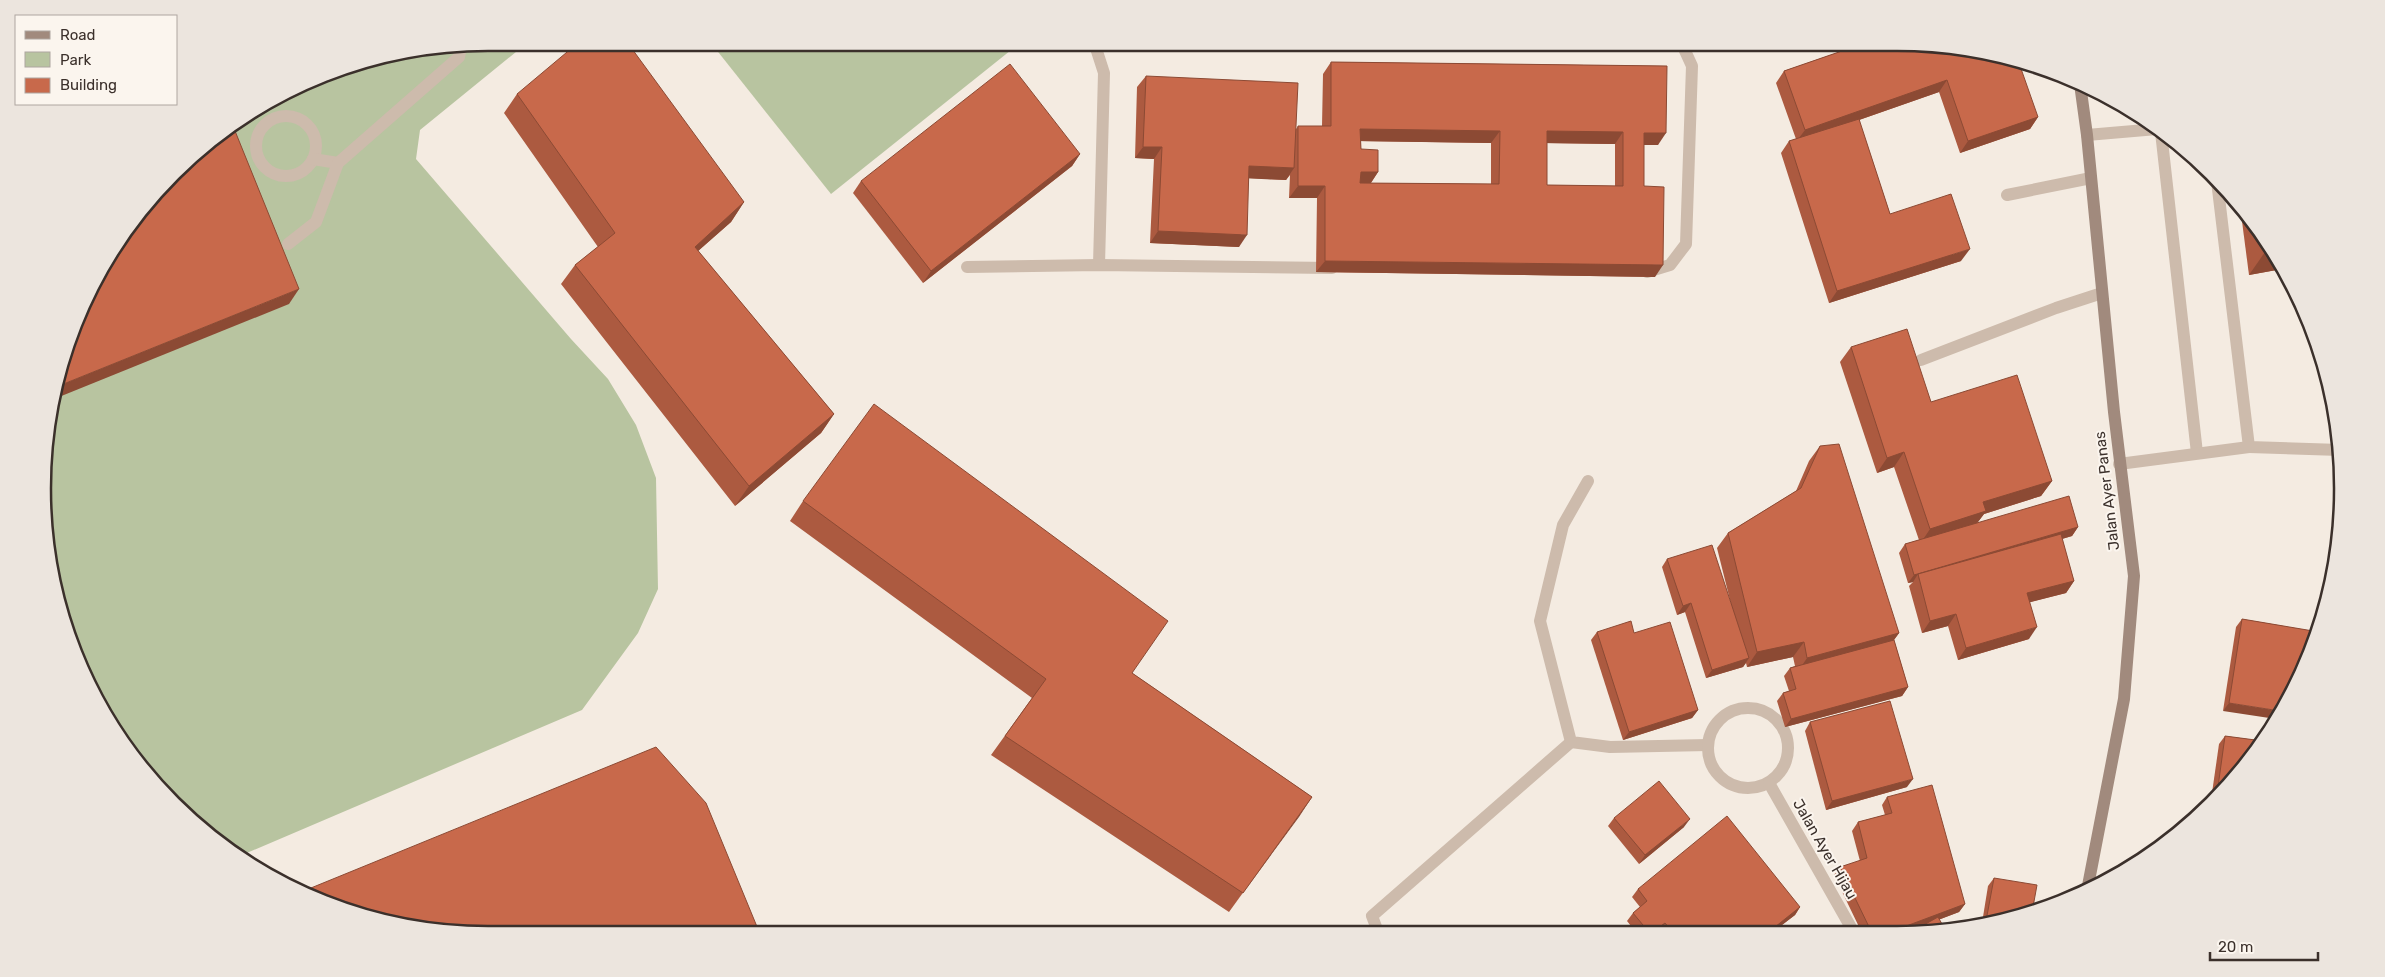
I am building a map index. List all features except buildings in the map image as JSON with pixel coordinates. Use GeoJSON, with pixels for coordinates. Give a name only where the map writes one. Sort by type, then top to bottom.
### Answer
{"type":"FeatureCollection","features":[{"type":"Feature","properties":{"kind":"street"},"geometry":{"type":"LineString","coordinates":[[1097,51],[1104,73],[1099,265]]}},
{"type":"Feature","properties":{"kind":"street"},"geometry":{"type":"LineString","coordinates":[[1635,272],[1645,272],[1670,265],[1686,244],[1692,66],[1685,51]]}},
{"type":"Feature","properties":{"kind":"street"},"geometry":{"type":"LineString","coordinates":[[288,244],[316,222],[338,163],[459,57],[460,52]]}},
{"type":"Feature","properties":{"kind":"street","name":"Jalan Ayer Panas"},"geometry":{"type":"LineString","coordinates":[[2081,92],[2087,134],[2119,464],[2134,576],[2124,699],[2089,881]]}},
{"type":"Feature","properties":{"kind":"street"},"geometry":{"type":"LineString","coordinates":[[278,117],[298,118],[309,127],[315,140],[316,149],[313,159],[299,173],[290,175],[275,173],[263,164],[258,156],[256,146],[262,127],[278,117]]}},
{"type":"Feature","properties":{"kind":"street"},"geometry":{"type":"LineString","coordinates":[[2087,134],[2146,130]]}},
{"type":"Feature","properties":{"kind":"street"},"geometry":{"type":"LineString","coordinates":[[2162,141],[2197,453]]}},
{"type":"Feature","properties":{"kind":"street"},"geometry":{"type":"LineString","coordinates":[[313,159],[338,163]]}},
{"type":"Feature","properties":{"kind":"street"},"geometry":{"type":"LineString","coordinates":[[2007,196],[2091,178]]}},
{"type":"Feature","properties":{"kind":"street"},"geometry":{"type":"LineString","coordinates":[[2218,193],[2249,447]]}},
{"type":"Feature","properties":{"kind":"street"},"geometry":{"type":"LineString","coordinates":[[967,267],[1099,265],[1347,268]]}},
{"type":"Feature","properties":{"kind":"street"},"geometry":{"type":"LineString","coordinates":[[1921,360],[2102,292]]}},
{"type":"Feature","properties":{"kind":"street"},"geometry":{"type":"LineString","coordinates":[[2119,464],[2249,447],[2332,450]]}},
{"type":"Feature","properties":{"kind":"street"},"geometry":{"type":"LineString","coordinates":[[1571,742],[1540,620],[1563,525],[1588,481]]}},
{"type":"Feature","properties":{"kind":"street"},"geometry":{"type":"LineString","coordinates":[[1743,708],[1756,709],[1769,714],[1780,723],[1786,735],[1788,748],[1786,762],[1779,774],[1769,783],[1757,787],[1733,785],[1715,769],[1708,745],[1715,726],[1730,712],[1743,708]]}},
{"type":"Feature","properties":{"kind":"street"},"geometry":{"type":"LineString","coordinates":[[1376,926],[1372,916],[1571,742],[1610,747],[1708,745]]}},
{"type":"Feature","properties":{"kind":"street","name":"Jalan Ayer Hijau"},"geometry":{"type":"LineString","coordinates":[[1769,783],[1850,926]]}},
{"type":"Feature","properties":{"kind":"green space"},"geometry":{"type":"Polygon","coordinates":[[[517,51],[420,130],[416,159],[571,339],[608,379],[636,425],[656,478],[658,589],[638,633],[582,710],[247,853],[222,835],[179,798],[142,755],[125,731],[96,682],[74,629],[66,602],[55,546],[52,517],[52,460],[55,431],[66,375],[74,348],[90,309],[173,185],[222,142],[270,110],[295,96],[321,85],[375,66],[431,55],[460,52],[517,51]]]}},
{"type":"Feature","properties":{"kind":"green space"},"geometry":{"type":"Polygon","coordinates":[[[717,51],[1010,51],[831,194],[717,51]]]}}]}
